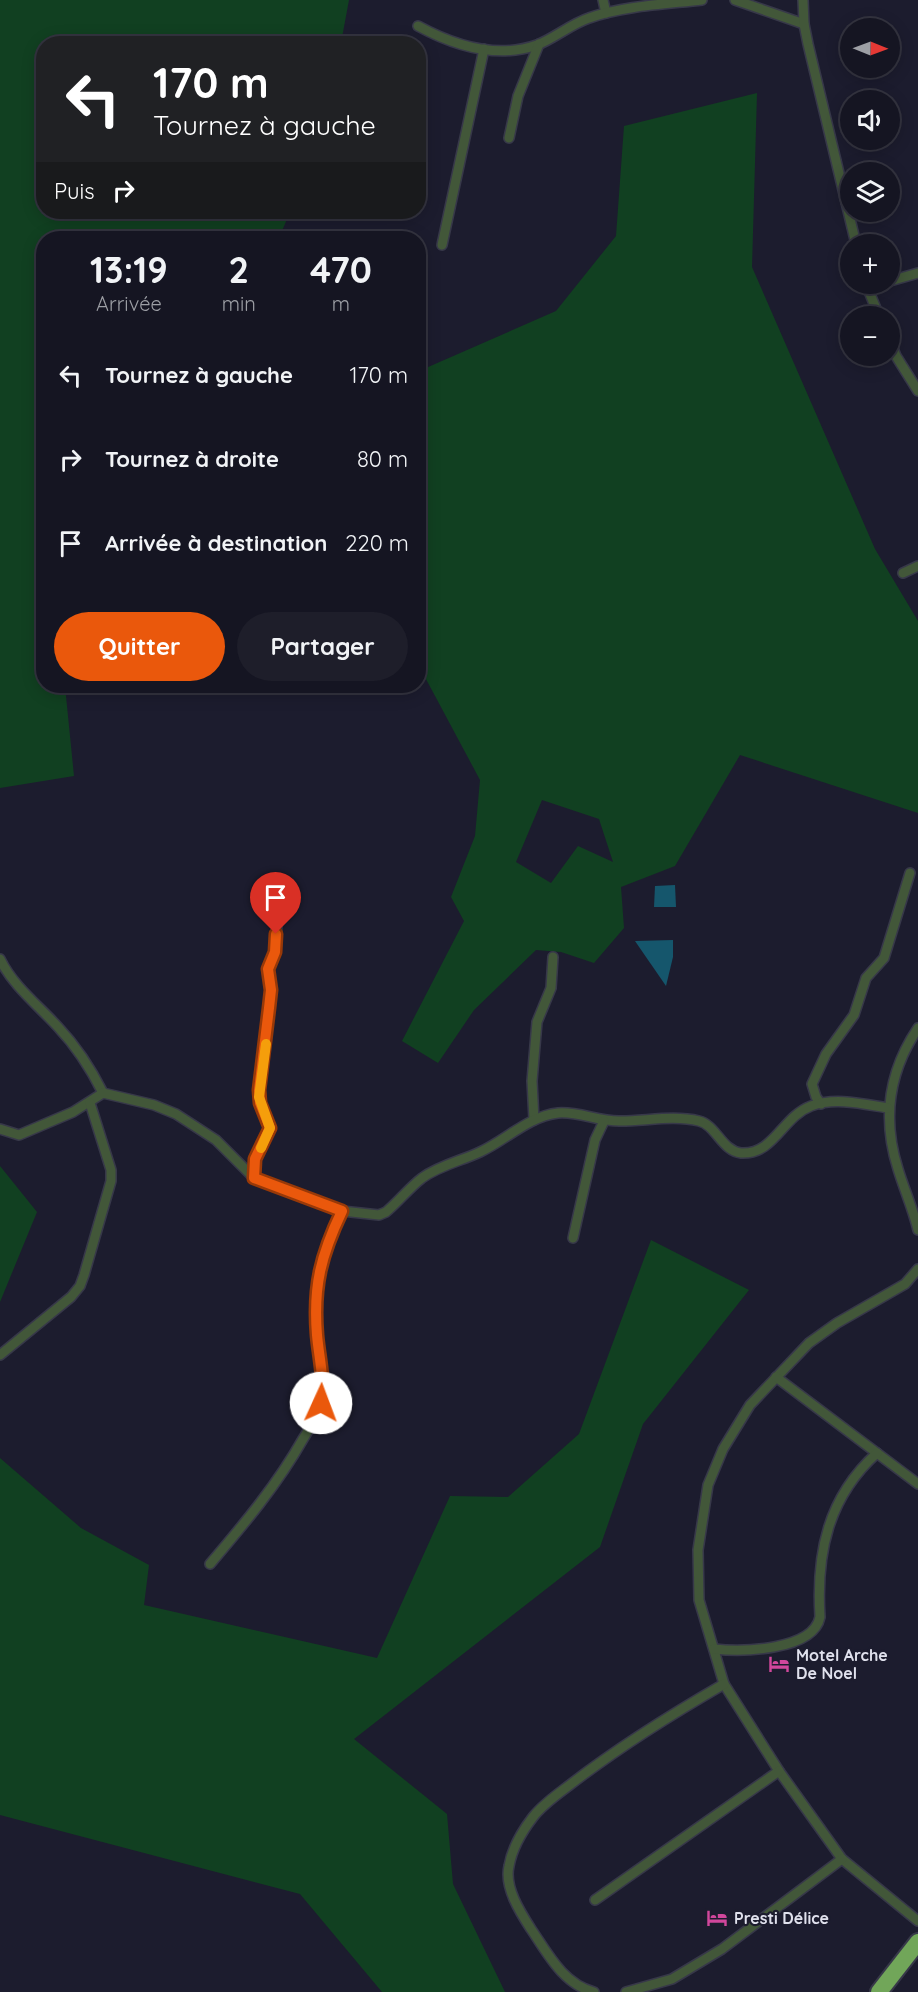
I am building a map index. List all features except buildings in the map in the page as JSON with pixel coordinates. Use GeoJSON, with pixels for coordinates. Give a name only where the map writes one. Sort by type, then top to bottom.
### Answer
{"type":"FeatureCollection","features":[{"type":"Feature","properties":{"kind":"highway"},"geometry":{"type":"LineString","coordinates":[[879,1992],[918,1942]]}},
{"type":"Feature","properties":{"kind":"street"},"geometry":{"type":"LineString","coordinates":[[603,0],[606,13]]}},
{"type":"Feature","properties":{"kind":"street"},"geometry":{"type":"LineString","coordinates":[[418,27],[463,46],[484,50],[519,49],[539,44],[588,18],[606,13],[702,0]]}},
{"type":"Feature","properties":{"kind":"street"},"geometry":{"type":"LineString","coordinates":[[735,0],[804,24]]}},
{"type":"Feature","properties":{"kind":"street"},"geometry":{"type":"LineString","coordinates":[[803,0],[804,24],[854,234]]}},
{"type":"Feature","properties":{"kind":"street"},"geometry":{"type":"LineString","coordinates":[[509,138],[518,96],[539,44]]}},
{"type":"Feature","properties":{"kind":"street"},"geometry":{"type":"LineString","coordinates":[[442,245],[484,50]]}},
{"type":"Feature","properties":{"kind":"street"},"geometry":{"type":"LineString","coordinates":[[900,278],[918,273]]}},
{"type":"Feature","properties":{"kind":"street"},"geometry":{"type":"LineString","coordinates":[[900,363],[918,392]]}},
{"type":"Feature","properties":{"kind":"street"},"geometry":{"type":"LineString","coordinates":[[903,573],[918,566]]}},
{"type":"Feature","properties":{"kind":"street"},"geometry":{"type":"LineString","coordinates":[[821,1104],[812,1084],[826,1054],[854,1015],[866,978],[884,958],[893,935],[910,873]]}},
{"type":"Feature","properties":{"kind":"street"},"geometry":{"type":"LineString","coordinates":[[254,1178],[255,1159],[270,1128],[260,1103],[259,1090],[271,990],[268,969],[275,952],[278,915]]}},
{"type":"Feature","properties":{"kind":"street"},"geometry":{"type":"LineString","coordinates":[[534,1120],[532,1082],[537,1022],[551,988],[553,957]]}},
{"type":"Feature","properties":{"kind":"street"},"geometry":{"type":"LineString","coordinates":[[0,959],[16,984],[60,1028],[82,1056],[103,1093],[154,1105],[176,1114],[216,1140],[254,1178],[342,1211],[379,1215],[386,1212],[433,1171],[481,1151],[534,1120],[557,1113],[604,1121],[685,1119],[699,1121],[707,1124],[732,1150],[741,1153],[757,1151],[766,1145],[792,1116],[821,1104],[848,1102],[888,1108]]}},
{"type":"Feature","properties":{"kind":"street"},"geometry":{"type":"LineString","coordinates":[[918,1028],[901,1056],[888,1108],[889,1135],[918,1230]]}},
{"type":"Feature","properties":{"kind":"street"},"geometry":{"type":"LineString","coordinates":[[0,1129],[19,1135],[90,1103],[103,1093]]}},
{"type":"Feature","properties":{"kind":"street"},"geometry":{"type":"LineString","coordinates":[[0,1355],[71,1297],[80,1286],[84,1275],[111,1180],[111,1170],[90,1103]]}},
{"type":"Feature","properties":{"kind":"street"},"geometry":{"type":"LineString","coordinates":[[573,1238],[595,1140],[604,1121]]}},
{"type":"Feature","properties":{"kind":"street"},"geometry":{"type":"LineString","coordinates":[[210,1564],[253,1514],[292,1459],[321,1403],[323,1390],[317,1333],[316,1285],[324,1250],[342,1211]]}},
{"type":"Feature","properties":{"kind":"street"},"geometry":{"type":"LineString","coordinates":[[918,1269],[905,1284],[837,1323],[809,1343],[750,1405],[723,1449],[708,1485],[698,1550],[698,1582],[704,1622],[724,1684],[779,1771],[842,1859],[918,1921]]}},
{"type":"Feature","properties":{"kind":"street"},"geometry":{"type":"LineString","coordinates":[[776,1377],[918,1484]]}},
{"type":"Feature","properties":{"kind":"street"},"geometry":{"type":"LineString","coordinates":[[714,1649],[744,1652],[798,1640],[812,1632],[820,1617],[823,1542],[831,1518],[858,1472],[877,1453]]}},
{"type":"Feature","properties":{"kind":"street"},"geometry":{"type":"LineString","coordinates":[[594,1992],[572,1981],[557,1968],[527,1921],[515,1900],[509,1882],[508,1867],[513,1854],[534,1816],[548,1802],[588,1771],[724,1684]]}},
{"type":"Feature","properties":{"kind":"street"},"geometry":{"type":"LineString","coordinates":[[595,1900],[779,1771]]}},
{"type":"Feature","properties":{"kind":"street"},"geometry":{"type":"LineString","coordinates":[[626,1992],[672,1979],[722,1949],[842,1859]]}},
{"type":"Feature","properties":{"kind":"green space"},"geometry":{"type":"Polygon","coordinates":[[[0,0],[349,0],[342,36],[36,36],[36,219],[287,219],[282,231],[36,231],[36,693],[66,693],[74,776],[0,788],[0,0]]]}},
{"type":"Feature","properties":{"kind":"green space"},"geometry":{"type":"Polygon","coordinates":[[[757,93],[752,267],[875,549],[918,621],[918,813],[740,755],[675,866],[621,887],[624,928],[594,963],[561,952],[536,950],[474,1010],[438,1063],[402,1041],[464,921],[451,897],[475,836],[480,780],[426,679],[426,368],[556,311],[616,236],[624,126],[757,93]],[[542,800],[516,862],[551,883],[578,846],[613,862],[599,819],[542,800]]]}},
{"type":"Feature","properties":{"kind":"green space"},"geometry":{"type":"Polygon","coordinates":[[[0,1166],[37,1212],[0,1302],[0,1166]]]}},
{"type":"Feature","properties":{"kind":"green space"},"geometry":{"type":"Polygon","coordinates":[[[651,1240],[749,1290],[643,1424],[600,1547],[354,1739],[447,1814],[453,1884],[505,1992],[382,1992],[300,1894],[0,1815],[0,1458],[81,1528],[149,1565],[144,1605],[377,1658],[450,1496],[508,1497],[579,1434],[651,1240]]]}},
{"type":"Feature","properties":{"kind":"water"},"geometry":{"type":"Polygon","coordinates":[[[675,885],[676,907],[654,907],[655,886],[675,885]]]}},
{"type":"Feature","properties":{"kind":"water"},"geometry":{"type":"Polygon","coordinates":[[[673,940],[673,957],[666,986],[635,941],[673,940]]]}},
{"type":"Feature","properties":{"kind":"slow traffic"},"geometry":{"type":"LineString","coordinates":[[261,1148],[270,1128],[259,1097],[266,1044]]}},
{"type":"Feature","properties":{"kind":"place","name":"Motel Arche De Noel"},"geometry":{"type":"Point","coordinates":[779,1664]}},
{"type":"Feature","properties":{"kind":"place","name":"Presti Délice"},"geometry":{"type":"Point","coordinates":[717,1918]}},
{"type":"Feature","properties":{"kind":"route"},"geometry":{"type":"LineString","coordinates":[[276,934],[274,957],[268,969],[271,990],[259,1090],[261,1107],[270,1128],[255,1159],[253,1169],[254,1178],[342,1211],[328,1240],[316,1285],[317,1333],[323,1390],[321,1403]]}}]}
